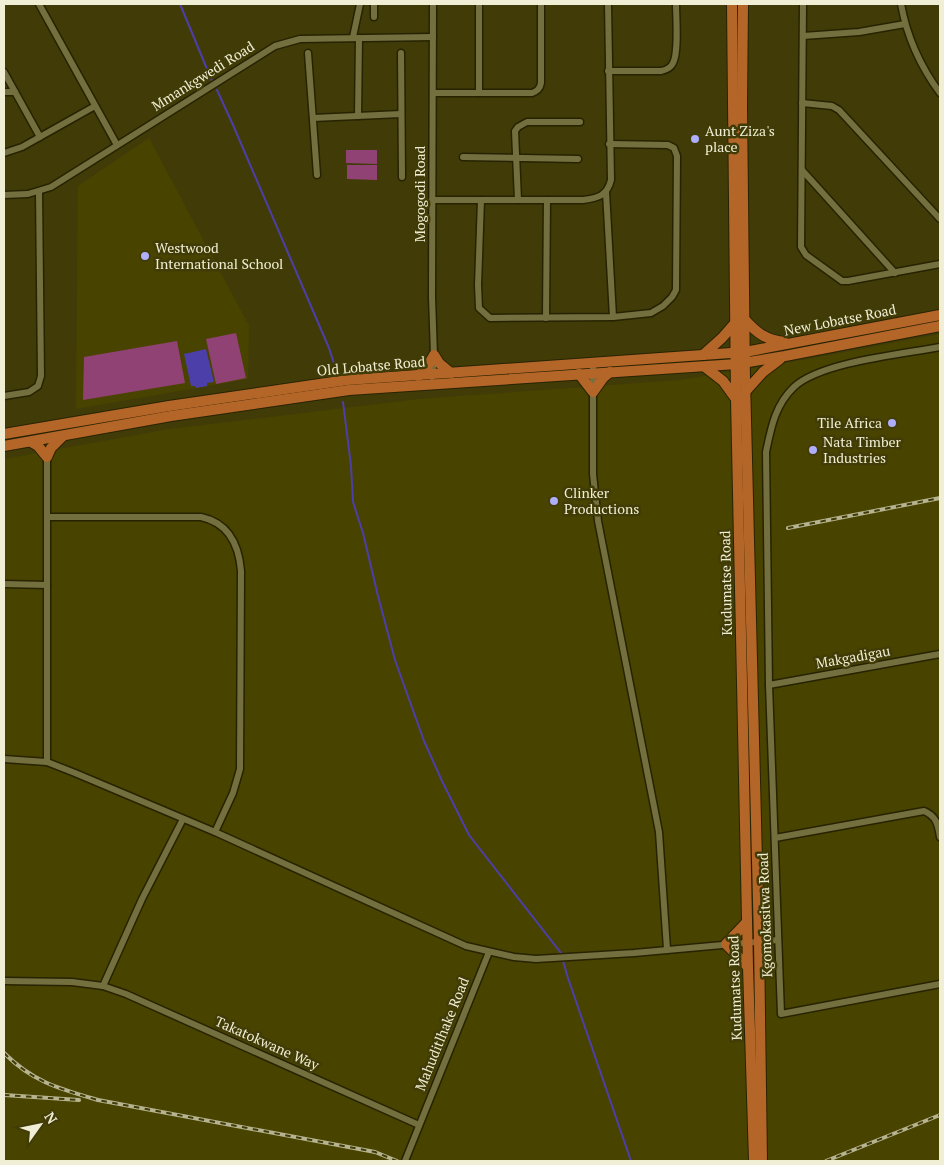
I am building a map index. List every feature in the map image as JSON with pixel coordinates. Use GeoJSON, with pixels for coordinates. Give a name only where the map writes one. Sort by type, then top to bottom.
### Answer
{"type":"FeatureCollection","features":[{"type":"Feature","properties":{"kind":"main road","name":"Kudumatse Road"},"geometry":{"type":"LineString","coordinates":[[732,4],[741,358],[745,392],[759,941],[755,1011],[754,1161]]}},
{"type":"Feature","properties":{"kind":"main road","name":"Kudumatse Road"},"geometry":{"type":"LineString","coordinates":[[740,321],[743,4]]}},
{"type":"Feature","properties":{"kind":"main road","name":"New Lobatse Road"},"geometry":{"type":"LineString","coordinates":[[741,358],[790,343],[940,315]]}},
{"type":"Feature","properties":{"kind":"main road"},"geometry":{"type":"LineString","coordinates":[[703,355],[740,321],[762,336],[775,341],[790,343]]}},
{"type":"Feature","properties":{"kind":"main road"},"geometry":{"type":"LineString","coordinates":[[432,379],[579,374],[593,369],[610,372],[705,367],[741,358],[785,356],[940,326]]}},
{"type":"Feature","properties":{"kind":"main road"},"geometry":{"type":"LineString","coordinates":[[418,376],[427,367],[434,355],[439,363],[451,373]]}},
{"type":"Feature","properties":{"kind":"main road","name":"Old Lobatse Road"},"geometry":{"type":"LineString","coordinates":[[4,446],[171,416],[432,379],[451,373],[593,369],[703,355],[741,358]]}},
{"type":"Feature","properties":{"kind":"main road"},"geometry":{"type":"LineString","coordinates":[[745,392],[763,372],[785,356]]}},
{"type":"Feature","properties":{"kind":"main road","name":"Kudumatse Road"},"geometry":{"type":"LineString","coordinates":[[741,358],[736,399],[748,967],[755,1011],[762,1161]]}},
{"type":"Feature","properties":{"kind":"main road"},"geometry":{"type":"LineString","coordinates":[[705,367],[723,381],[736,399]]}},
{"type":"Feature","properties":{"kind":"main road"},"geometry":{"type":"LineString","coordinates":[[579,374],[593,392],[610,372]]}},
{"type":"Feature","properties":{"kind":"main road","name":"Old Lobatse Road"},"geometry":{"type":"LineString","coordinates":[[4,434],[283,388],[347,380],[418,376],[432,379]]}},
{"type":"Feature","properties":{"kind":"main road"},"geometry":{"type":"LineString","coordinates":[[39,429],[48,439],[62,425]]}},
{"type":"Feature","properties":{"kind":"main road"},"geometry":{"type":"LineString","coordinates":[[31,442],[38,446],[47,457],[51,448],[62,436]]}},
{"type":"Feature","properties":{"kind":"main road"},"geometry":{"type":"LineString","coordinates":[[747,922],[726,944],[748,967]]}},
{"type":"Feature","properties":{"kind":"street"},"geometry":{"type":"LineString","coordinates":[[39,4],[117,146]]}},
{"type":"Feature","properties":{"kind":"street"},"geometry":{"type":"LineString","coordinates":[[358,116],[356,38],[360,4]]}},
{"type":"Feature","properties":{"kind":"street"},"geometry":{"type":"LineString","coordinates":[[374,4],[374,17]]}},
{"type":"Feature","properties":{"kind":"street","name":"Mogogodi Road"},"geometry":{"type":"LineString","coordinates":[[432,379],[434,355],[432,297],[433,4]]}},
{"type":"Feature","properties":{"kind":"street"},"geometry":{"type":"LineString","coordinates":[[479,4],[479,93]]}},
{"type":"Feature","properties":{"kind":"street"},"geometry":{"type":"LineString","coordinates":[[432,93],[532,93],[540,88],[541,4]]}},
{"type":"Feature","properties":{"kind":"street"},"geometry":{"type":"LineString","coordinates":[[608,4],[611,180],[606,192],[613,317]]}},
{"type":"Feature","properties":{"kind":"street"},"geometry":{"type":"LineString","coordinates":[[608,72],[661,71],[673,65],[676,56],[676,4]]}},
{"type":"Feature","properties":{"kind":"street"},"geometry":{"type":"LineString","coordinates":[[803,4],[801,247],[806,255],[842,281],[940,264]]}},
{"type":"Feature","properties":{"kind":"street"},"geometry":{"type":"LineString","coordinates":[[901,4],[904,24],[913,47],[927,75],[940,93]]}},
{"type":"Feature","properties":{"kind":"street"},"geometry":{"type":"LineString","coordinates":[[804,36],[859,32],[904,24]]}},
{"type":"Feature","properties":{"kind":"street","name":"Mmankgwedi Road"},"geometry":{"type":"LineString","coordinates":[[4,195],[39,192],[71,175],[275,46],[300,39],[433,37]]}},
{"type":"Feature","properties":{"kind":"street"},"geometry":{"type":"LineString","coordinates":[[308,53],[317,175]]}},
{"type":"Feature","properties":{"kind":"street"},"geometry":{"type":"LineString","coordinates":[[401,53],[402,178]]}},
{"type":"Feature","properties":{"kind":"street"},"geometry":{"type":"LineString","coordinates":[[4,72],[40,138]]}},
{"type":"Feature","properties":{"kind":"street"},"geometry":{"type":"LineString","coordinates":[[4,92],[15,92]]}},
{"type":"Feature","properties":{"kind":"street"},"geometry":{"type":"LineString","coordinates":[[802,103],[832,106],[838,110],[940,219]]}},
{"type":"Feature","properties":{"kind":"street"},"geometry":{"type":"LineString","coordinates":[[4,153],[40,138],[95,106]]}},
{"type":"Feature","properties":{"kind":"street"},"geometry":{"type":"LineString","coordinates":[[313,118],[402,114]]}},
{"type":"Feature","properties":{"kind":"street"},"geometry":{"type":"LineString","coordinates":[[518,200],[515,131],[527,122],[580,122]]}},
{"type":"Feature","properties":{"kind":"street"},"geometry":{"type":"LineString","coordinates":[[481,200],[479,308],[490,318],[613,317],[656,311],[672,297],[676,290],[677,156],[674,148],[668,145],[609,144]]}},
{"type":"Feature","properties":{"kind":"street"},"geometry":{"type":"LineString","coordinates":[[463,157],[578,159]]}},
{"type":"Feature","properties":{"kind":"street"},"geometry":{"type":"LineString","coordinates":[[802,170],[895,273]]}},
{"type":"Feature","properties":{"kind":"street"},"geometry":{"type":"LineString","coordinates":[[4,396],[29,392],[38,386],[41,376],[39,192]]}},
{"type":"Feature","properties":{"kind":"street"},"geometry":{"type":"LineString","coordinates":[[432,200],[588,200],[600,197],[606,192]]}},
{"type":"Feature","properties":{"kind":"street"},"geometry":{"type":"LineString","coordinates":[[546,318],[547,200]]}},
{"type":"Feature","properties":{"kind":"street"},"geometry":{"type":"LineString","coordinates":[[775,838],[769,685],[766,452],[772,422],[781,403],[795,386],[832,367],[940,347]]}},
{"type":"Feature","properties":{"kind":"street"},"geometry":{"type":"LineString","coordinates":[[593,369],[593,474],[598,521],[659,832],[668,949]]}},
{"type":"Feature","properties":{"kind":"street"},"geometry":{"type":"LineString","coordinates":[[47,762],[48,439]]}},
{"type":"Feature","properties":{"kind":"street"},"geometry":{"type":"LineString","coordinates":[[48,517],[201,517],[215,523],[226,531],[234,541],[240,555],[241,571],[240,769],[233,792],[215,832]]}},
{"type":"Feature","properties":{"kind":"street"},"geometry":{"type":"LineString","coordinates":[[4,584],[47,585]]}},
{"type":"Feature","properties":{"kind":"street","name":"Makgadigau"},"geometry":{"type":"LineString","coordinates":[[769,685],[940,654]]}},
{"type":"Feature","properties":{"kind":"street"},"geometry":{"type":"LineString","coordinates":[[4,759],[47,762],[74,772],[215,832],[466,946],[489,952],[514,957],[559,958],[778,940]]}},
{"type":"Feature","properties":{"kind":"street","name":"Kgomokasitwa Road"},"geometry":{"type":"LineString","coordinates":[[940,837],[938,823],[931,814],[924,811],[775,838],[781,1014],[940,984]]}},
{"type":"Feature","properties":{"kind":"street"},"geometry":{"type":"LineString","coordinates":[[103,986],[142,899],[183,819]]}},
{"type":"Feature","properties":{"kind":"street","name":"Mahuditlhake Road"},"geometry":{"type":"LineString","coordinates":[[404,1161],[489,952]]}},
{"type":"Feature","properties":{"kind":"street","name":"Takatokwane Way"},"geometry":{"type":"LineString","coordinates":[[4,981],[72,982],[103,986],[419,1125]]}},
{"type":"Feature","properties":{"kind":"shaded area","name":"Westwood International School"},"geometry":{"type":"Polygon","coordinates":[[[149,138],[249,326],[248,379],[76,409],[78,186],[149,138]]]}},
{"type":"Feature","properties":{"kind":"shaded area"},"geometry":{"type":"Polygon","coordinates":[[[346,150],[377,150],[377,164],[346,163],[346,150]]]}},
{"type":"Feature","properties":{"kind":"shaded area"},"geometry":{"type":"Polygon","coordinates":[[[347,165],[377,165],[377,180],[347,179],[347,165]]]}},
{"type":"Feature","properties":{"kind":"shaded area"},"geometry":{"type":"Polygon","coordinates":[[[236,333],[246,378],[216,384],[206,339],[236,333]]]}},
{"type":"Feature","properties":{"kind":"shaded area"},"geometry":{"type":"Polygon","coordinates":[[[940,334],[940,1161],[4,1161],[4,459],[169,429],[419,399],[680,380],[809,359],[940,334]]]}},
{"type":"Feature","properties":{"kind":"shaded area"},"geometry":{"type":"Polygon","coordinates":[[[177,341],[185,383],[83,400],[84,357],[177,341]]]}},
{"type":"Feature","properties":{"kind":"shaded area"},"geometry":{"type":"Polygon","coordinates":[[[206,349],[214,382],[207,383],[207,386],[196,388],[191,386],[184,354],[206,349]]]}},
{"type":"Feature","properties":{"kind":"waterway"},"geometry":{"type":"LineString","coordinates":[[180,4],[212,81]]}},
{"type":"Feature","properties":{"kind":"waterway"},"geometry":{"type":"LineString","coordinates":[[217,90],[329,348],[338,376]]}},
{"type":"Feature","properties":{"kind":"waterway"},"geometry":{"type":"LineString","coordinates":[[343,402],[351,466],[353,502],[363,533],[395,660],[424,741],[469,835],[561,953]]}},
{"type":"Feature","properties":{"kind":"waterway"},"geometry":{"type":"LineString","coordinates":[[563,961],[631,1161]]}},
{"type":"Feature","properties":{"kind":"railway"},"geometry":{"type":"LineString","coordinates":[[788,528],[940,498]]}},
{"type":"Feature","properties":{"kind":"railway"},"geometry":{"type":"LineString","coordinates":[[4,1053],[36,1078],[59,1088],[98,1100],[375,1152],[397,1161]]}},
{"type":"Feature","properties":{"kind":"railway"},"geometry":{"type":"LineString","coordinates":[[4,1095],[79,1100]]}},
{"type":"Feature","properties":{"kind":"railway"},"geometry":{"type":"LineString","coordinates":[[826,1161],[940,1115]]}},
{"type":"Feature","properties":{"kind":"place","name":"Aunt Ziza's place"},"geometry":{"type":"Point","coordinates":[695,139]}},
{"type":"Feature","properties":{"kind":"place","name":"Westwood International School"},"geometry":{"type":"Point","coordinates":[145,256]}},
{"type":"Feature","properties":{"kind":"place","name":"Tile Africa"},"geometry":{"type":"Point","coordinates":[892,423]}},
{"type":"Feature","properties":{"kind":"place","name":"Nata Timber Industries"},"geometry":{"type":"Point","coordinates":[813,450]}},
{"type":"Feature","properties":{"kind":"place","name":"Clinker Productions"},"geometry":{"type":"Point","coordinates":[554,501]}}]}
